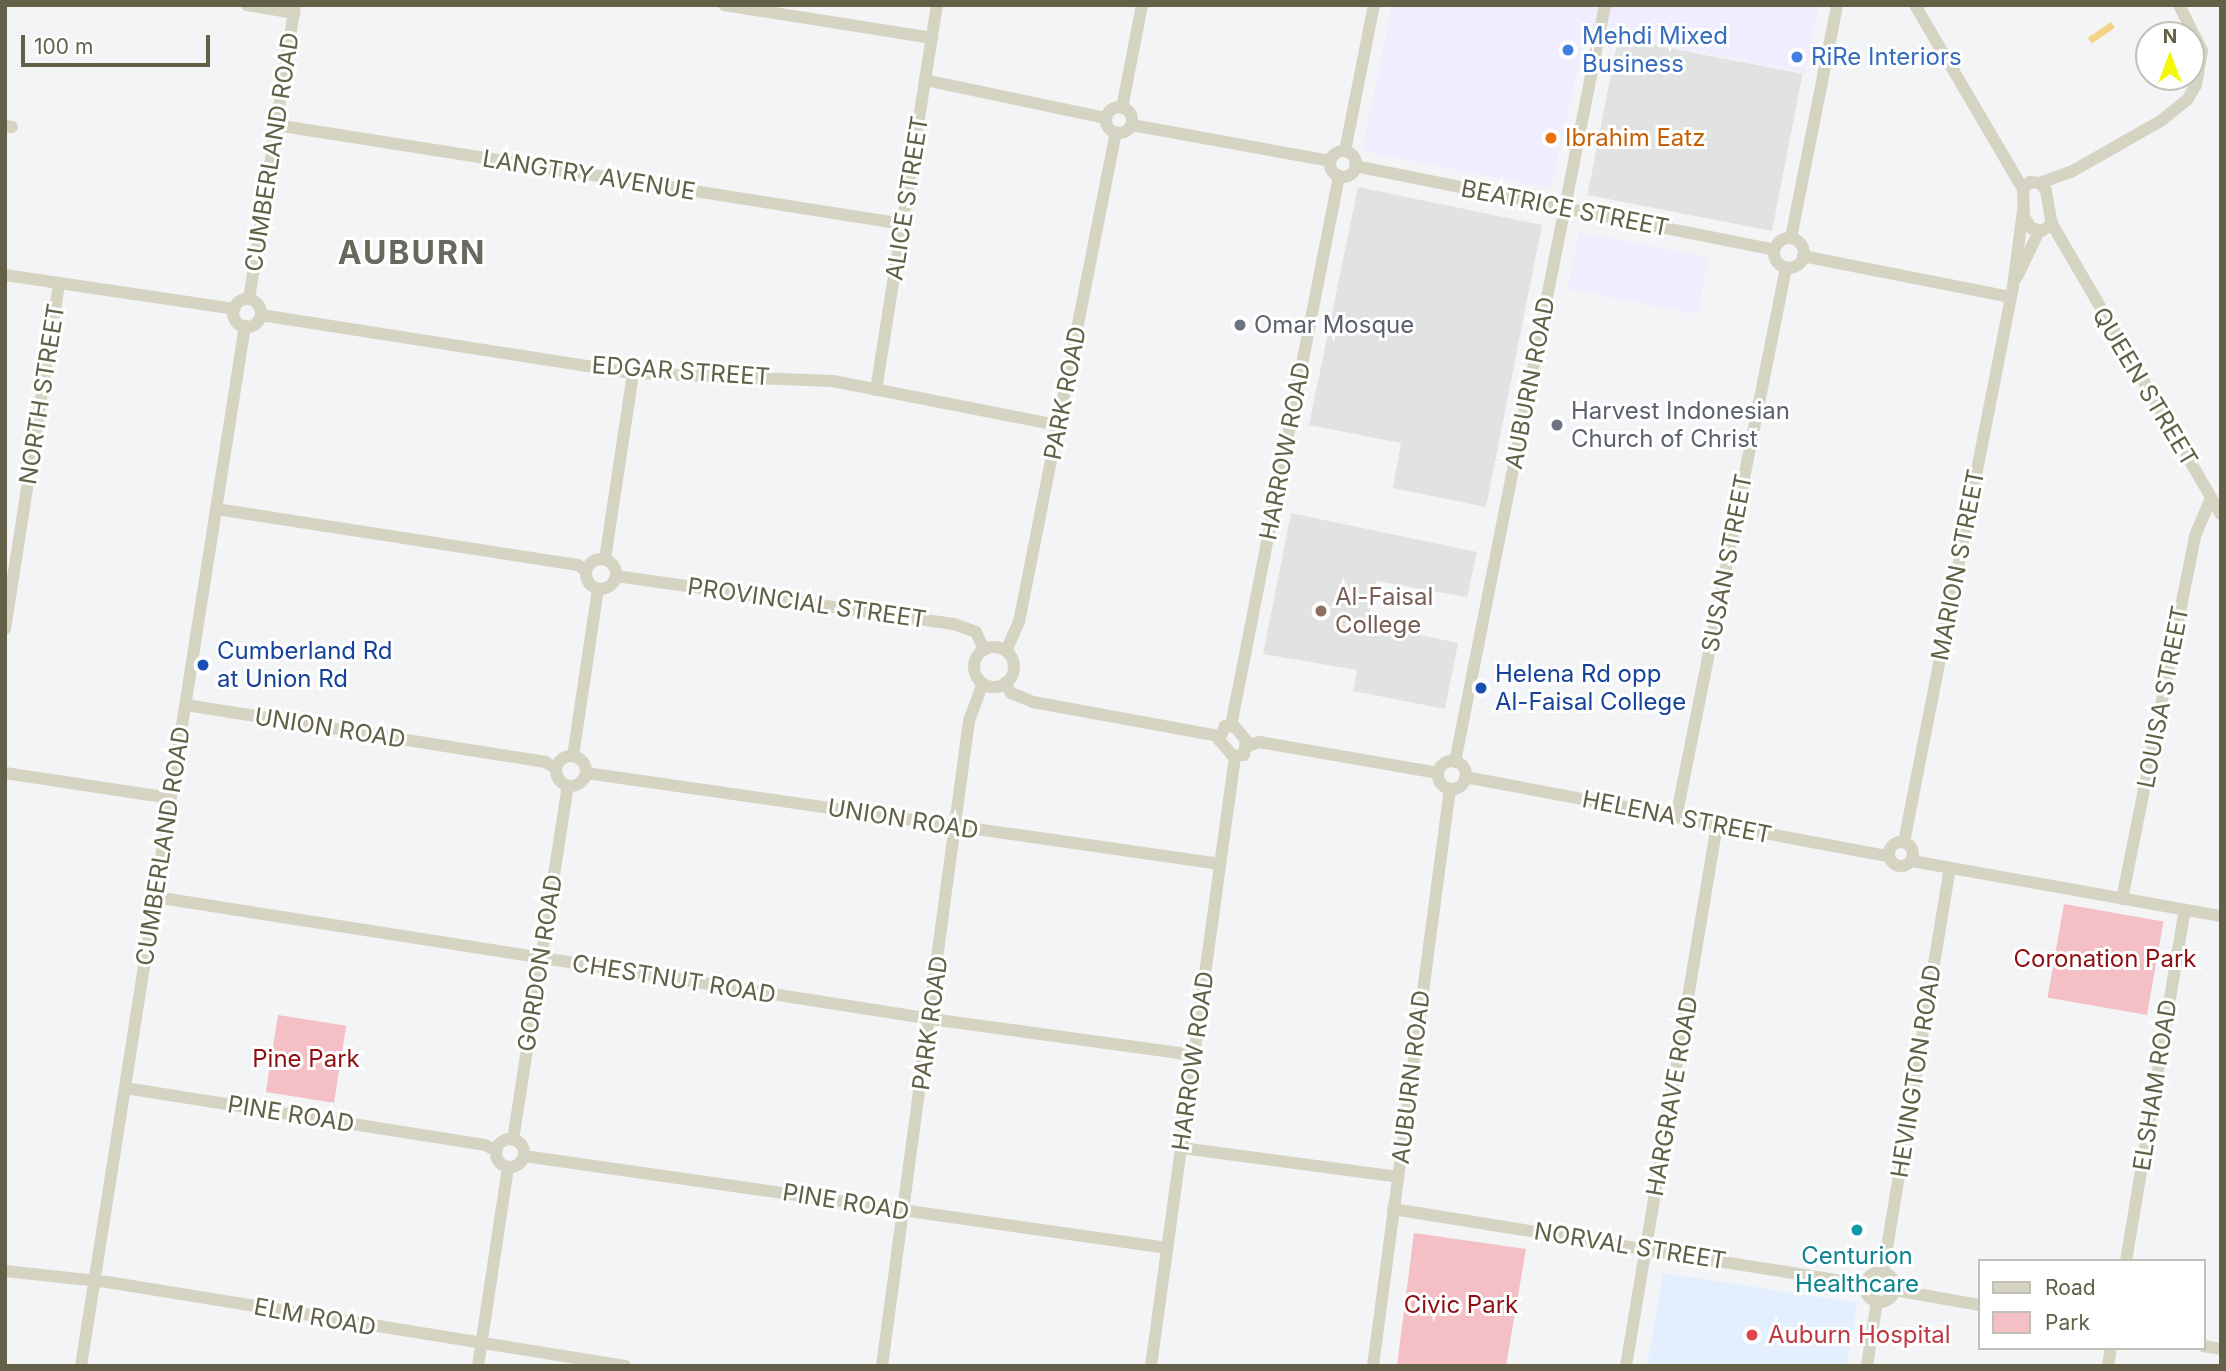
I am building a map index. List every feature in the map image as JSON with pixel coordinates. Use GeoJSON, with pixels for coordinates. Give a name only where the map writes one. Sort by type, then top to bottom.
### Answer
{"type":"FeatureCollection","features":[{"type":"Feature","properties":{"kind":"street"},"geometry":{"type":"LineString","coordinates":[[247,5],[294,9]]}},
{"type":"Feature","properties":{"kind":"street"},"geometry":{"type":"LineString","coordinates":[[724,5],[932,38]]}},
{"type":"Feature","properties":{"kind":"street","name":"ALICE STREET"},"geometry":{"type":"LineString","coordinates":[[876,390],[937,5]]}},
{"type":"Feature","properties":{"kind":"street"},"geometry":{"type":"LineString","coordinates":[[1122,108],[1142,5]]}},
{"type":"Feature","properties":{"kind":"street"},"geometry":{"type":"LineString","coordinates":[[1132,125],[1132,116],[1122,108],[1110,110],[1106,118],[1109,129],[1116,134],[1132,125],[1330,161],[1345,151],[1374,5]]}},
{"type":"Feature","properties":{"kind":"street","name":"AUBURN ROAD"},"geometry":{"type":"LineString","coordinates":[[1455,762],[1605,5]]}},
{"type":"Feature","properties":{"kind":"street"},"geometry":{"type":"LineString","coordinates":[[1791,238],[1837,5]]}},
{"type":"Feature","properties":{"kind":"street"},"geometry":{"type":"LineString","coordinates":[[1915,5],[2007,156],[2031,185],[2046,196]]}},
{"type":"Feature","properties":{"kind":"street"},"geometry":{"type":"LineString","coordinates":[[2031,185],[2071,172],[2168,116],[2187,100],[2196,85],[2202,51],[2179,5]]}},
{"type":"Feature","properties":{"kind":"street","name":"CUMBERLAND ROAD"},"geometry":{"type":"LineString","coordinates":[[249,299],[294,9]]}},
{"type":"Feature","properties":{"kind":"street"},"geometry":{"type":"LineString","coordinates":[[925,80],[1106,118]]}},
{"type":"Feature","properties":{"kind":"street","name":"LANGTRY AVENUE"},"geometry":{"type":"LineString","coordinates":[[276,125],[903,224]]}},
{"type":"Feature","properties":{"kind":"street","name":"PARK ROAD"},"geometry":{"type":"LineString","coordinates":[[1006,651],[1019,622],[1116,134]]}},
{"type":"Feature","properties":{"kind":"street"},"geometry":{"type":"LineString","coordinates":[[1330,161],[1331,169],[1339,176],[1351,173],[1355,166],[1352,155],[1345,151]]}},
{"type":"Feature","properties":{"kind":"street","name":"BEATRICE STREET"},"geometry":{"type":"LineString","coordinates":[[1355,166],[1774,250]]}},
{"type":"Feature","properties":{"kind":"street"},"geometry":{"type":"LineString","coordinates":[[2023,211],[2027,225],[2044,229],[2046,196],[2071,172]]}},
{"type":"Feature","properties":{"kind":"street","name":"HARROW ROAD"},"geometry":{"type":"LineString","coordinates":[[1231,726],[1339,176]]}},
{"type":"Feature","properties":{"kind":"street","name":"MARION STREET"},"geometry":{"type":"LineString","coordinates":[[1903,842],[2012,292],[2023,211],[2031,185]]}},
{"type":"Feature","properties":{"kind":"street","name":"MARION STREET"},"geometry":{"type":"LineString","coordinates":[[2012,292],[2044,229]]}},
{"type":"Feature","properties":{"kind":"street","name":"QUEEN STREET"},"geometry":{"type":"LineString","coordinates":[[2044,229],[2070,260],[2221,514]]}},
{"type":"Feature","properties":{"kind":"street"},"geometry":{"type":"LineString","coordinates":[[1791,238],[1802,247],[1803,256],[1798,264],[1786,268],[1775,259],[1774,250],[1782,239],[1791,238]]}},
{"type":"Feature","properties":{"kind":"street"},"geometry":{"type":"LineString","coordinates":[[1803,256],[2012,292]]}},
{"type":"Feature","properties":{"kind":"street","name":"SUSAN STREET"},"geometry":{"type":"LineString","coordinates":[[1676,818],[1786,268]]}},
{"type":"Feature","properties":{"kind":"street"},"geometry":{"type":"LineString","coordinates":[[5,275],[234,309],[249,299],[257,303],[261,315],[256,323],[245,326],[235,318],[234,309]]}},
{"type":"Feature","properties":{"kind":"street","name":"NORTH STREET"},"geometry":{"type":"LineString","coordinates":[[5,629],[59,283]]}},
{"type":"Feature","properties":{"kind":"street","name":"EDGAR STREET"},"geometry":{"type":"LineString","coordinates":[[261,315],[633,373],[789,377],[876,390],[1058,425]]}},
{"type":"Feature","properties":{"kind":"street","name":"CUMBERLAND ROAD"},"geometry":{"type":"LineString","coordinates":[[81,1366],[245,326]]}},
{"type":"Feature","properties":{"kind":"street"},"geometry":{"type":"LineString","coordinates":[[605,559],[633,373]]}},
{"type":"Feature","properties":{"kind":"street","name":"LOUISA STREET"},"geometry":{"type":"LineString","coordinates":[[2122,899],[2195,536],[2211,499]]}},
{"type":"Feature","properties":{"kind":"street"},"geometry":{"type":"LineString","coordinates":[[216,509],[578,565],[586,571],[590,584],[598,589],[612,585],[616,576],[612,563],[605,559],[595,560],[586,571]]}},
{"type":"Feature","properties":{"kind":"street","name":"PROVINCIAL STREET"},"geometry":{"type":"LineString","coordinates":[[616,576],[954,624],[976,632],[984,649]]}},
{"type":"Feature","properties":{"kind":"street"},"geometry":{"type":"LineString","coordinates":[[573,756],[598,589]]}},
{"type":"Feature","properties":{"kind":"street"},"geometry":{"type":"LineString","coordinates":[[984,649],[1006,651],[1014,667],[1005,683],[983,683],[974,666],[984,649]]}},
{"type":"Feature","properties":{"kind":"street","name":"PARK ROAD"},"geometry":{"type":"LineString","coordinates":[[882,1366],[957,827],[969,721],[983,683]]}},
{"type":"Feature","properties":{"kind":"street"},"geometry":{"type":"LineString","coordinates":[[1005,683],[1011,694],[1033,702],[1218,736],[1235,757],[1244,755],[1248,747],[1259,742],[1438,773]]}},
{"type":"Feature","properties":{"kind":"street","name":"UNION ROAD"},"geometry":{"type":"LineString","coordinates":[[186,705],[545,762],[555,768]]}},
{"type":"Feature","properties":{"kind":"street"},"geometry":{"type":"LineString","coordinates":[[1218,736],[1222,728],[1231,726],[1248,747]]}},
{"type":"Feature","properties":{"kind":"street"},"geometry":{"type":"LineString","coordinates":[[573,756],[584,764],[586,773],[582,781],[568,786],[560,782],[555,768],[564,757],[573,756]]}},
{"type":"Feature","properties":{"kind":"street","name":"HARROW ROAD"},"geometry":{"type":"LineString","coordinates":[[1151,1366],[1235,757]]}},
{"type":"Feature","properties":{"kind":"street"},"geometry":{"type":"LineString","coordinates":[[1455,762],[1465,777],[1461,785],[1450,789],[1442,785],[1438,773],[1442,765],[1455,762]]}},
{"type":"Feature","properties":{"kind":"street"},"geometry":{"type":"LineString","coordinates":[[5,773],[170,798]]}},
{"type":"Feature","properties":{"kind":"street","name":"UNION ROAD"},"geometry":{"type":"LineString","coordinates":[[586,773],[1221,864]]}},
{"type":"Feature","properties":{"kind":"street","name":"HELENA STREET"},"geometry":{"type":"LineString","coordinates":[[1465,777],[1889,856]]}},
{"type":"Feature","properties":{"kind":"street","name":"GORDON ROAD"},"geometry":{"type":"LineString","coordinates":[[513,1140],[568,786]]}},
{"type":"Feature","properties":{"kind":"street","name":"AUBURN ROAD"},"geometry":{"type":"LineString","coordinates":[[1373,1366],[1450,789]]}},
{"type":"Feature","properties":{"kind":"street","name":"HARGRAVE ROAD"},"geometry":{"type":"LineString","coordinates":[[1626,1366],[1717,825]]}},
{"type":"Feature","properties":{"kind":"street"},"geometry":{"type":"LineString","coordinates":[[1912,861],[1912,849],[1903,842],[1893,845],[1889,856],[1898,866],[1912,861],[2221,916]]}},
{"type":"Feature","properties":{"kind":"street","name":"HEVINGTON ROAD"},"geometry":{"type":"LineString","coordinates":[[1883,1272],[1950,869]]}},
{"type":"Feature","properties":{"kind":"street","name":"CHESTNUT ROAD"},"geometry":{"type":"LineString","coordinates":[[155,897],[931,1019],[1194,1055]]}},
{"type":"Feature","properties":{"kind":"street","name":"ELSHAM ROAD"},"geometry":{"type":"LineString","coordinates":[[2126,1259],[2185,910]]}},
{"type":"Feature","properties":{"kind":"street","name":"PINE ROAD"},"geometry":{"type":"LineString","coordinates":[[125,1088],[485,1145],[497,1151]]}},
{"type":"Feature","properties":{"kind":"street"},"geometry":{"type":"LineString","coordinates":[[478,1366],[508,1167],[524,1156],[522,1147],[513,1140],[502,1142],[497,1151],[499,1161],[508,1167]]}},
{"type":"Feature","properties":{"kind":"street"},"geometry":{"type":"LineString","coordinates":[[1182,1148],[1398,1177]]}},
{"type":"Feature","properties":{"kind":"street","name":"PINE ROAD"},"geometry":{"type":"LineString","coordinates":[[524,1156],[1167,1248]]}},
{"type":"Feature","properties":{"kind":"street","name":"NORVAL STREET"},"geometry":{"type":"LineString","coordinates":[[1394,1209],[1866,1284]]}},
{"type":"Feature","properties":{"kind":"street","name":"ELM ROAD"},"geometry":{"type":"LineString","coordinates":[[5,1271],[94,1282],[625,1366]]}},
{"type":"Feature","properties":{"kind":"street"},"geometry":{"type":"LineString","coordinates":[[1883,1272],[1893,1279],[1895,1290],[1890,1298],[1877,1301],[1869,1297],[1866,1284],[1873,1273],[1883,1272]]}},
{"type":"Feature","properties":{"kind":"street"},"geometry":{"type":"LineString","coordinates":[[1895,1290],[1978,1305]]}},
{"type":"Feature","properties":{"kind":"street"},"geometry":{"type":"LineString","coordinates":[[1867,1366],[1877,1301]]}},
{"type":"Feature","properties":{"kind":"shaded area"},"geometry":{"type":"Polygon","coordinates":[[[1392,5],[1819,5],[1806,73],[1586,31],[1552,185],[1547,188],[1362,151],[1392,5]]]}},
{"type":"Feature","properties":{"kind":"shaded area"},"geometry":{"type":"Polygon","coordinates":[[[2111,22],[2115,28],[2092,43],[2088,38],[2111,22]]]}},
{"type":"Feature","properties":{"kind":"shaded area"},"geometry":{"type":"Polygon","coordinates":[[[1618,38],[1803,74],[1772,231],[1587,195],[1618,38]]]}},
{"type":"Feature","properties":{"kind":"shaded area"},"geometry":{"type":"Polygon","coordinates":[[[1358,187],[1542,225],[1486,507],[1393,488],[1401,443],[1309,425],[1358,187]]]}},
{"type":"Feature","properties":{"kind":"shaded area"},"geometry":{"type":"Polygon","coordinates":[[[1579,232],[1709,257],[1698,314],[1568,289],[1579,232]]]}},
{"type":"Feature","properties":{"kind":"shaded area","name":"Al-Faisal College"},"geometry":{"type":"Polygon","coordinates":[[[1291,513],[1477,552],[1467,597],[1376,581],[1367,624],[1458,643],[1445,709],[1353,691],[1357,670],[1263,654],[1291,513]]]}},
{"type":"Feature","properties":{"kind":"shaded area","name":"Auburn Hospital"},"geometry":{"type":"Polygon","coordinates":[[[1663,1273],[1857,1303],[1847,1366],[1647,1366],[1663,1273]]]}},
{"type":"Feature","properties":{"kind":"green space","name":"Coronation Park"},"geometry":{"type":"Polygon","coordinates":[[[2064,904],[2163,922],[2147,1015],[2048,998],[2064,904]]]}},
{"type":"Feature","properties":{"kind":"green space","name":"Pine Park"},"geometry":{"type":"Polygon","coordinates":[[[278,1015],[346,1026],[334,1103],[266,1092],[278,1015]]]}},
{"type":"Feature","properties":{"kind":"green space","name":"Civic Park"},"geometry":{"type":"Polygon","coordinates":[[[1414,1233],[1526,1249],[1506,1366],[1397,1366],[1414,1233]]]}},
{"type":"Feature","properties":{"kind":"place","name":"Mehdi Mixed Business"},"geometry":{"type":"Point","coordinates":[1568,50]}},
{"type":"Feature","properties":{"kind":"place","name":"RiRe Interiors"},"geometry":{"type":"Point","coordinates":[1797,57]}},
{"type":"Feature","properties":{"kind":"place","name":"Ibrahim Eatz"},"geometry":{"type":"Point","coordinates":[1551,138]}},
{"type":"Feature","properties":{"kind":"place","name":"Omar Mosque"},"geometry":{"type":"Point","coordinates":[1240,325]}},
{"type":"Feature","properties":{"kind":"place","name":"Harvest Indonesian Church of Christ"},"geometry":{"type":"Point","coordinates":[1557,425]}},
{"type":"Feature","properties":{"kind":"place","name":"Al-Faisal College"},"geometry":{"type":"Point","coordinates":[1321,611]}},
{"type":"Feature","properties":{"kind":"place","name":"Cumberland Rd at Union Rd"},"geometry":{"type":"Point","coordinates":[203,665]}},
{"type":"Feature","properties":{"kind":"place","name":"Helena Rd opp Al-Faisal College"},"geometry":{"type":"Point","coordinates":[1481,688]}},
{"type":"Feature","properties":{"kind":"place","name":"Centurion Healthcare"},"geometry":{"type":"Point","coordinates":[1857,1230]}},
{"type":"Feature","properties":{"kind":"place","name":"Auburn Hospital"},"geometry":{"type":"Point","coordinates":[1752,1335]}},
{"type":"Feature","properties":{"kind":"district","name":"AUBURN"},"geometry":{"type":"Point","coordinates":[412,253]}}]}
